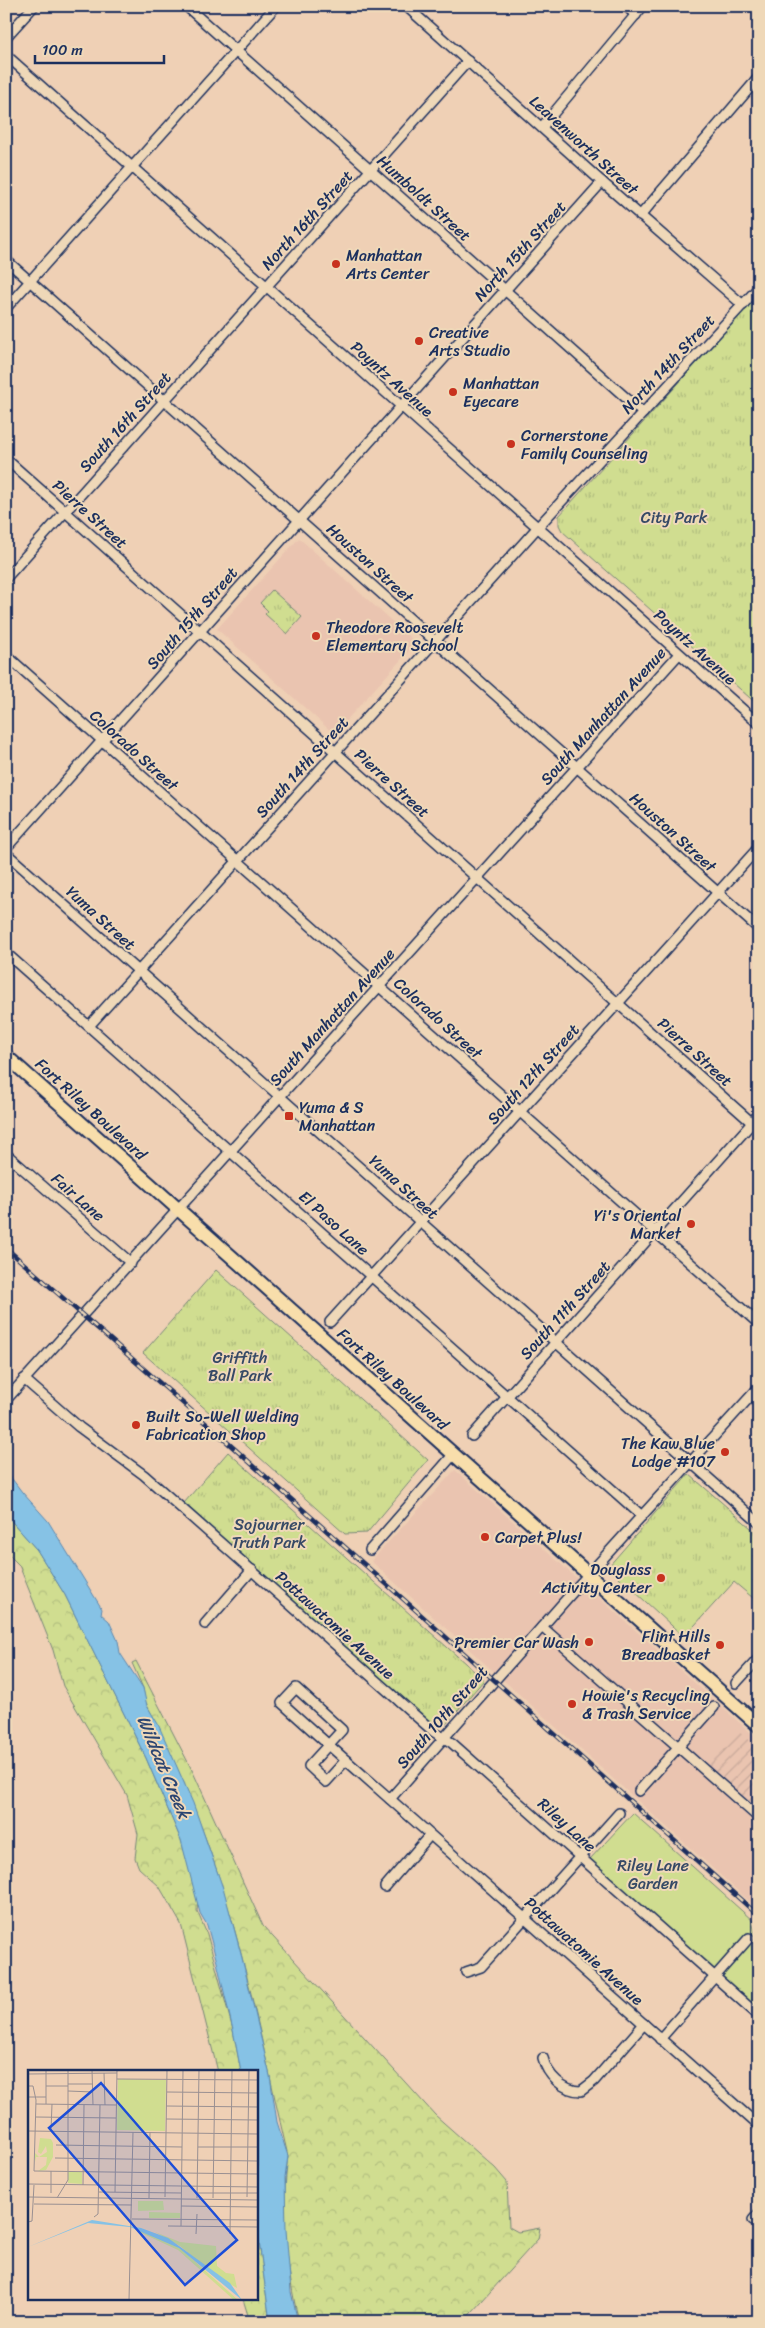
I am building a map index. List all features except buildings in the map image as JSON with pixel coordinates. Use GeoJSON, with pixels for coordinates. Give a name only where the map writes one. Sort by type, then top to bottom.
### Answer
{"type":"FeatureCollection","features":[{"type":"Feature","properties":{"kind":"highway","name":"Fort Riley Boulevard"},"geometry":{"type":"LineString","coordinates":[[6,1056],[759,1726]]}},
{"type":"Feature","properties":{"kind":"street"},"geometry":{"type":"LineString","coordinates":[[6,37],[34,6]]}},
{"type":"Feature","properties":{"kind":"street","name":"Humboldt Street"},"geometry":{"type":"LineString","coordinates":[[186,6],[642,413]]}},
{"type":"Feature","properties":{"kind":"street"},"geometry":{"type":"LineString","coordinates":[[6,308],[276,6]]}},
{"type":"Feature","properties":{"kind":"street","name":"Leavenworth Street"},"geometry":{"type":"LineString","coordinates":[[406,6],[640,216],[743,305]]}},
{"type":"Feature","properties":{"kind":"street"},"geometry":{"type":"LineString","coordinates":[[626,6],[636,15]]}},
{"type":"Feature","properties":{"kind":"street"},"geometry":{"type":"LineString","coordinates":[[542,127],[643,6]]}},
{"type":"Feature","properties":{"kind":"street","name":"Poyntz Avenue"},"geometry":{"type":"LineString","coordinates":[[6,54],[759,724]]}},
{"type":"Feature","properties":{"kind":"street","name":"North 16th Street"},"geometry":{"type":"LineString","coordinates":[[267,286],[468,61]]}},
{"type":"Feature","properties":{"kind":"street"},"geometry":{"type":"LineString","coordinates":[[640,216],[759,77]]}},
{"type":"Feature","properties":{"kind":"street","name":"North 15th Street"},"geometry":{"type":"LineString","coordinates":[[402,408],[505,289],[602,182]]}},
{"type":"Feature","properties":{"kind":"street","name":"Houston Street"},"geometry":{"type":"LineString","coordinates":[[6,260],[759,929]]}},
{"type":"Feature","properties":{"kind":"street","name":"South 16th Street"},"geometry":{"type":"LineString","coordinates":[[6,578],[267,286]]}},
{"type":"Feature","properties":{"kind":"street","name":"North 14th Street"},"geometry":{"type":"LineString","coordinates":[[537,528],[759,287]]}},
{"type":"Feature","properties":{"kind":"street","name":"South 15th Street"},"geometry":{"type":"LineString","coordinates":[[6,848],[402,408]]}},
{"type":"Feature","properties":{"kind":"street","name":"Pierre Street"},"geometry":{"type":"LineString","coordinates":[[6,459],[755,1126]]}},
{"type":"Feature","properties":{"kind":"street","name":"South 14th Street"},"geometry":{"type":"LineString","coordinates":[[89,1026],[537,528]]}},
{"type":"Feature","properties":{"kind":"street","name":"South Manhattan Avenue"},"geometry":{"type":"LineString","coordinates":[[6,1400],[24,1378],[84,1316],[180,1210],[679,654]]}},
{"type":"Feature","properties":{"kind":"street","name":"Colorado Street"},"geometry":{"type":"LineString","coordinates":[[6,655],[102,742],[380,986],[654,1233],[759,1324]]}},
{"type":"Feature","properties":{"kind":"street","name":"South 12th Street"},"geometry":{"type":"LineString","coordinates":[[330,1322],[759,847]]}},
{"type":"Feature","properties":{"kind":"street","name":"Yuma Street"},"geometry":{"type":"LineString","coordinates":[[6,853],[759,1523]]}},
{"type":"Feature","properties":{"kind":"street","name":"El Paso Lane"},"geometry":{"type":"LineString","coordinates":[[6,953],[642,1516]]}},
{"type":"Feature","properties":{"kind":"street","name":"South 11th Street"},"geometry":{"type":"LineString","coordinates":[[472,1436],[654,1233],[755,1126],[759,1115]]}},
{"type":"Feature","properties":{"kind":"street","name":"Fair Lane"},"geometry":{"type":"LineString","coordinates":[[6,1154],[131,1263]]}},
{"type":"Feature","properties":{"kind":"street","name":"Pottawatomie Avenue"},"geometry":{"type":"LineString","coordinates":[[24,1378],[79,1427],[144,1475],[436,1734],[444,1738]]}},
{"type":"Feature","properties":{"kind":"street","name":"South 10th Street"},"geometry":{"type":"LineString","coordinates":[[390,1799],[542,1626],[759,1387]]}},
{"type":"Feature","properties":{"kind":"street"},"geometry":{"type":"LineString","coordinates":[[370,1550],[453,1455]]}},
{"type":"Feature","properties":{"kind":"street"},"geometry":{"type":"LineString","coordinates":[[205,1624],[252,1570]]}},
{"type":"Feature","properties":{"kind":"street"},"geometry":{"type":"LineString","coordinates":[[542,1626],[759,1818]]}},
{"type":"Feature","properties":{"kind":"street"},"geometry":{"type":"LineString","coordinates":[[736,1683],[759,1658]]}},
{"type":"Feature","properties":{"kind":"street"},"geometry":{"type":"LineString","coordinates":[[328,1745],[282,1704],[296,1688],[342,1730],[309,1766],[326,1782],[346,1760]]}},
{"type":"Feature","properties":{"kind":"street"},"geometry":{"type":"LineString","coordinates":[[639,1791],[714,1707]]}},
{"type":"Feature","properties":{"kind":"street","name":"Riley Lane"},"geometry":{"type":"LineString","coordinates":[[444,1738],[452,1743],[759,2016]]}},
{"type":"Feature","properties":{"kind":"street","name":"Pottawatomie Avenue"},"geometry":{"type":"LineString","coordinates":[[328,1745],[759,2126]]}},
{"type":"Feature","properties":{"kind":"street"},"geometry":{"type":"LineString","coordinates":[[466,1972],[481,1967],[619,1813]]}},
{"type":"Feature","properties":{"kind":"street"},"geometry":{"type":"LineString","coordinates":[[385,1887],[430,1835]]}},
{"type":"Feature","properties":{"kind":"street"},"geometry":{"type":"LineString","coordinates":[[660,2039],[749,1938]]}},
{"type":"Feature","properties":{"kind":"street"},"geometry":{"type":"LineString","coordinates":[[543,2058],[545,2066],[559,2082],[567,2088],[581,2091],[594,2081],[644,2024]]}},
{"type":"Feature","properties":{"kind":"shaded area","name":"Theodore Roosevelt Elementary School"},"geometry":{"type":"Polygon","coordinates":[[[299,538],[416,643],[334,734],[217,629],[299,538]]]}},
{"type":"Feature","properties":{"kind":"shaded area"},"geometry":{"type":"Polygon","coordinates":[[[455,1470],[759,1740],[759,1910],[371,1561],[455,1470]]]}},
{"type":"Feature","properties":{"kind":"shaded area"},"geometry":{"type":"Polygon","coordinates":[[[737,1730],[759,1749],[759,1812],[706,1766],[737,1730]]]}},
{"type":"Feature","properties":{"kind":"green space","name":"City Park"},"geometry":{"type":"Polygon","coordinates":[[[759,294],[759,706],[562,531],[559,525],[559,516],[759,294]]]}},
{"type":"Feature","properties":{"kind":"green space"},"geometry":{"type":"Polygon","coordinates":[[[272,590],[302,617],[287,634],[265,614],[268,611],[260,603],[272,590]]]}},
{"type":"Feature","properties":{"kind":"green space","name":"Griffith Ball Park"},"geometry":{"type":"Polygon","coordinates":[[[216,1270],[428,1460],[367,1533],[345,1534],[143,1353],[216,1270]]]}},
{"type":"Feature","properties":{"kind":"green space","name":"Sojourner Truth Park"},"geometry":{"type":"Polygon","coordinates":[[[228,1452],[484,1680],[445,1725],[439,1726],[431,1723],[184,1503],[228,1452]]]}},
{"type":"Feature","properties":{"kind":"green space"},"geometry":{"type":"Polygon","coordinates":[[[689,1474],[759,1535],[759,1603],[734,1582],[684,1637],[608,1567],[689,1474]]]}},
{"type":"Feature","properties":{"kind":"green space"},"geometry":{"type":"Polygon","coordinates":[[[6,1515],[37,1550],[65,1595],[146,1758],[181,1840],[198,1897],[197,1911],[207,1934],[233,2030],[241,2070],[218,2070],[181,1924],[159,1886],[139,1868],[135,1858],[138,1834],[127,1795],[63,1686],[53,1650],[19,1565],[6,1552],[6,1515]]]}},
{"type":"Feature","properties":{"kind":"green space"},"geometry":{"type":"Polygon","coordinates":[[[136,1661],[193,1772],[263,1926],[435,2115],[495,2168],[507,2182],[509,2227],[518,2232],[540,2228],[538,2239],[463,2322],[299,2322],[291,2281],[286,2239],[285,2197],[288,2156],[250,1989],[233,1923],[207,1842],[188,1794],[145,1701],[143,1688],[132,1663],[136,1661]]]}},
{"type":"Feature","properties":{"kind":"green space","name":"Riley Lane Garden"},"geometry":{"type":"Polygon","coordinates":[[[633,1813],[752,1920],[756,1938],[759,1940],[759,2002],[755,2007],[589,1860],[633,1813]]]}},
{"type":"Feature","properties":{"kind":"green space"},"geometry":{"type":"Polygon","coordinates":[[[258,2234],[270,2322],[250,2322],[243,2300],[258,2300],[258,2234]]]}},
{"type":"Feature","properties":{"kind":"water","name":"Wildcat Creek"},"geometry":{"type":"Polygon","coordinates":[[[6,1471],[48,1521],[102,1609],[101,1614],[109,1621],[118,1641],[120,1653],[143,1688],[147,1706],[158,1724],[193,1803],[224,1891],[270,2076],[277,2122],[288,2156],[285,2178],[286,2230],[291,2292],[298,2322],[270,2322],[258,2234],[258,2070],[241,2070],[217,1962],[207,1925],[200,1913],[181,1840],[146,1758],[65,1595],[37,1550],[6,1515],[6,1471]]]}},
{"type":"Feature","properties":{"kind":"railway"},"geometry":{"type":"LineString","coordinates":[[6,1248],[218,1434],[759,1916]]}},
{"type":"Feature","properties":{"kind":"place","name":"Manhattan Arts Center"},"geometry":{"type":"Point","coordinates":[336,264]}},
{"type":"Feature","properties":{"kind":"place","name":"Creative Arts Studio"},"geometry":{"type":"Point","coordinates":[419,341]}},
{"type":"Feature","properties":{"kind":"place","name":"Manhattan Eyecare"},"geometry":{"type":"Point","coordinates":[453,392]}},
{"type":"Feature","properties":{"kind":"place","name":"Cornerstone Family Counseling"},"geometry":{"type":"Point","coordinates":[511,444]}},
{"type":"Feature","properties":{"kind":"place","name":"Theodore Roosevelt Elementary School"},"geometry":{"type":"Point","coordinates":[316,636]}},
{"type":"Feature","properties":{"kind":"place","name":"Yuma & S Manhattan"},"geometry":{"type":"Point","coordinates":[289,1116]}},
{"type":"Feature","properties":{"kind":"place","name":"Yi's Oriental Market"},"geometry":{"type":"Point","coordinates":[691,1224]}},
{"type":"Feature","properties":{"kind":"place","name":"Built So-Well Welding Fabrication Shop"},"geometry":{"type":"Point","coordinates":[136,1425]}},
{"type":"Feature","properties":{"kind":"place","name":"The Kaw Blue Lodge #107"},"geometry":{"type":"Point","coordinates":[725,1452]}},
{"type":"Feature","properties":{"kind":"place","name":"Carpet Plus!"},"geometry":{"type":"Point","coordinates":[485,1537]}},
{"type":"Feature","properties":{"kind":"place","name":"Douglass Activity Center"},"geometry":{"type":"Point","coordinates":[661,1578]}},
{"type":"Feature","properties":{"kind":"place","name":"Premier Car Wash"},"geometry":{"type":"Point","coordinates":[589,1642]}},
{"type":"Feature","properties":{"kind":"place","name":"Flint Hills Breadbasket"},"geometry":{"type":"Point","coordinates":[720,1645]}},
{"type":"Feature","properties":{"kind":"place","name":"Howie's Recycling & Trash Service"},"geometry":{"type":"Point","coordinates":[572,1704]}}]}
